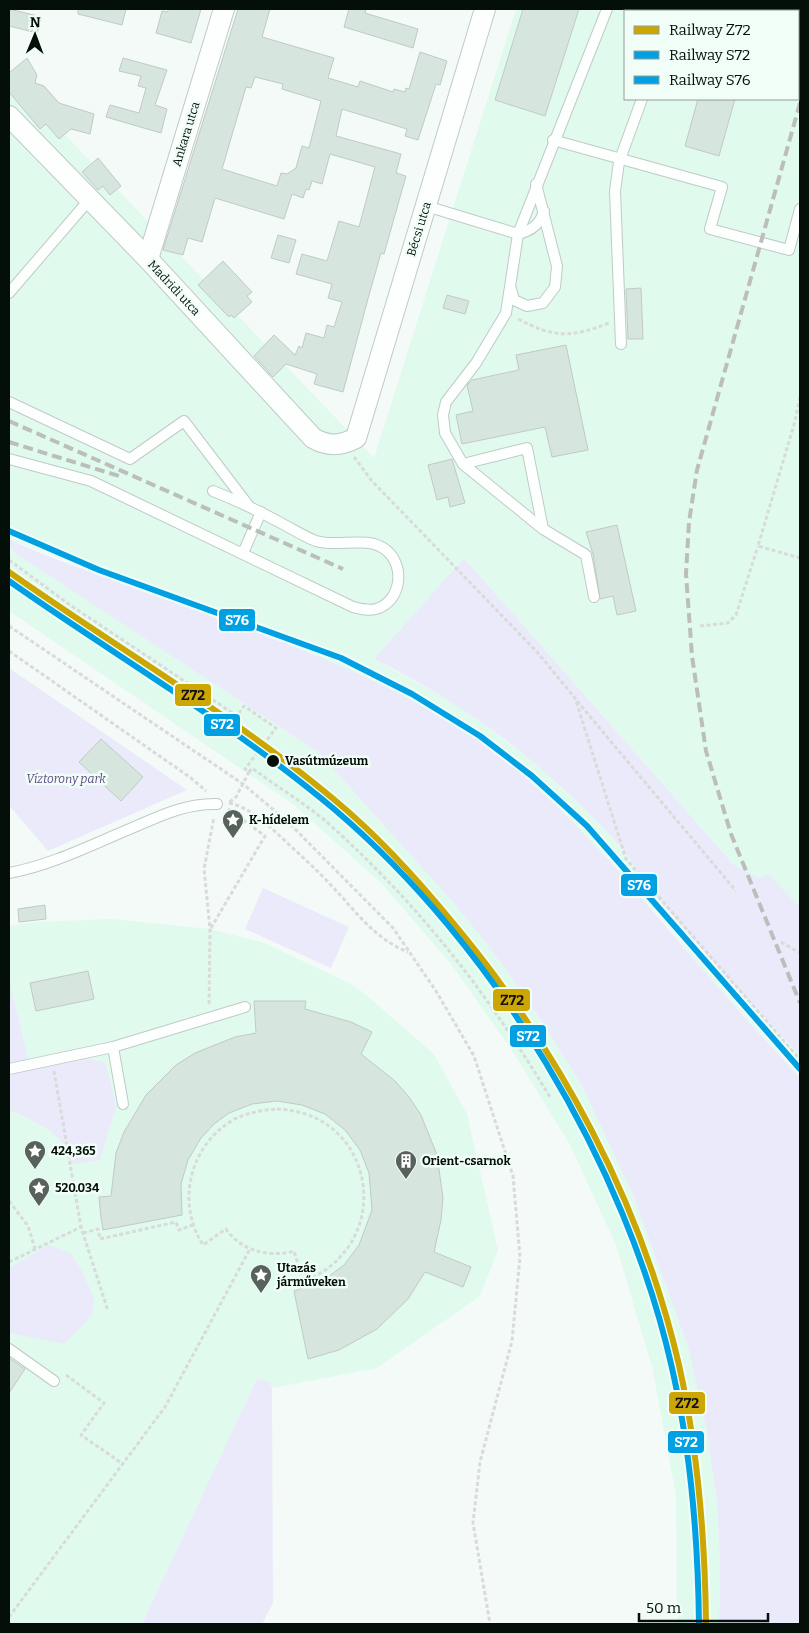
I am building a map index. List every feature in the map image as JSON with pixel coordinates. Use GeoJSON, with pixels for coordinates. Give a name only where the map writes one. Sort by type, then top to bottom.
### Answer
{"type":"FeatureCollection","features":[{"type":"Feature","properties":{"kind":"street","name":"Ankara utca"},"geometry":{"type":"LineString","coordinates":[[148,259],[224,9]]}},
{"type":"Feature","properties":{"kind":"street","name":"Bécsi utca"},"geometry":{"type":"LineString","coordinates":[[345,444],[356,438],[485,9]]}},
{"type":"Feature","properties":{"kind":"street","name":"Madridi utca"},"geometry":{"type":"LineString","coordinates":[[9,116],[148,259],[313,438],[326,445],[345,444]]}},
{"type":"Feature","properties":{"kind":"lane"},"geometry":{"type":"LineString","coordinates":[[594,597],[586,555],[543,529],[463,464],[445,433],[443,415],[446,402],[476,363],[506,313],[518,234],[553,140],[607,9]]}},
{"type":"Feature","properties":{"kind":"lane"},"geometry":{"type":"LineString","coordinates":[[621,344],[615,191],[620,158],[642,100]]}},
{"type":"Feature","properties":{"kind":"lane"},"geometry":{"type":"LineString","coordinates":[[553,140],[722,187],[710,230],[788,250],[800,209]]}},
{"type":"Feature","properties":{"kind":"lane"},"geometry":{"type":"LineString","coordinates":[[510,285],[514,300],[527,306],[543,303],[555,287],[557,266],[536,184]]}},
{"type":"Feature","properties":{"kind":"lane"},"geometry":{"type":"LineString","coordinates":[[9,292],[89,200]]}},
{"type":"Feature","properties":{"kind":"lane"},"geometry":{"type":"LineString","coordinates":[[426,206],[518,234],[529,232],[542,220],[544,211]]}},
{"type":"Feature","properties":{"kind":"lane"},"geometry":{"type":"LineString","coordinates":[[9,402],[130,459],[184,421],[248,506]]}},
{"type":"Feature","properties":{"kind":"lane"},"geometry":{"type":"LineString","coordinates":[[463,464],[527,448],[543,529]]}},
{"type":"Feature","properties":{"kind":"lane"},"geometry":{"type":"LineString","coordinates":[[9,459],[91,481],[345,604],[361,609],[375,609],[384,605],[397,587],[399,574],[396,562],[382,547],[368,543],[330,544],[316,541],[261,512],[213,491]]}},
{"type":"Feature","properties":{"kind":"lane"},"geometry":{"type":"LineString","coordinates":[[243,553],[261,512]]}},
{"type":"Feature","properties":{"kind":"lane"},"geometry":{"type":"LineString","coordinates":[[9,873],[37,868],[173,810],[200,804],[217,804]]}},
{"type":"Feature","properties":{"kind":"lane"},"geometry":{"type":"LineString","coordinates":[[9,1068],[113,1046],[245,1007]]}},
{"type":"Feature","properties":{"kind":"lane"},"geometry":{"type":"LineString","coordinates":[[113,1046],[124,1104]]}},
{"type":"Feature","properties":{"kind":"lane"},"geometry":{"type":"LineString","coordinates":[[9,1349],[54,1381]]}},
{"type":"Feature","properties":{"kind":"path"},"geometry":{"type":"LineString","coordinates":[[506,313],[544,332],[581,334],[620,319]]}},
{"type":"Feature","properties":{"kind":"path"},"geometry":{"type":"LineString","coordinates":[[700,626],[728,623],[736,615],[795,422],[800,397]]}},
{"type":"Feature","properties":{"kind":"path"},"geometry":{"type":"LineString","coordinates":[[345,444],[372,481],[538,653],[736,891]]}},
{"type":"Feature","properties":{"kind":"path"},"geometry":{"type":"LineString","coordinates":[[758,546],[800,558]]}},
{"type":"Feature","properties":{"kind":"path"},"geometry":{"type":"LineString","coordinates":[[9,560],[70,605],[237,716],[244,706],[276,728],[245,769],[249,772]]}},
{"type":"Feature","properties":{"kind":"path"},"geometry":{"type":"LineString","coordinates":[[9,626],[243,784],[289,823],[398,936],[436,991],[474,1056],[513,1176],[520,1257],[512,1341],[480,1462],[473,1523],[490,1624]]}},
{"type":"Feature","properties":{"kind":"path"},"geometry":{"type":"LineString","coordinates":[[575,698],[626,859],[800,1060]]}},
{"type":"Feature","properties":{"kind":"path"},"geometry":{"type":"LineString","coordinates":[[210,929],[265,836],[224,807],[236,797],[252,768],[327,823],[403,896],[438,934],[475,982],[516,1041],[550,1097]]}},
{"type":"Feature","properties":{"kind":"path"},"geometry":{"type":"LineString","coordinates":[[209,1017],[210,929],[204,869],[217,804]]}},
{"type":"Feature","properties":{"kind":"path"},"geometry":{"type":"LineString","coordinates":[[781,942],[800,953]]}},
{"type":"Feature","properties":{"kind":"path"},"geometry":{"type":"LineString","coordinates":[[52,1060],[81,1227],[108,1311]]}},
{"type":"Feature","properties":{"kind":"path"},"geometry":{"type":"LineString","coordinates":[[277,1109],[300,1112],[321,1121],[347,1144],[362,1175],[364,1209],[353,1242],[329,1267],[303,1280],[294,1251],[273,1254],[250,1248],[237,1241],[226,1229],[203,1245],[193,1225],[188,1196],[192,1174],[204,1148],[224,1127],[244,1116],[277,1109]]}},
{"type":"Feature","properties":{"kind":"path"},"geometry":{"type":"LineString","coordinates":[[9,1201],[28,1226],[36,1249]]}},
{"type":"Feature","properties":{"kind":"path"},"geometry":{"type":"LineString","coordinates":[[83,1233],[98,1229],[100,1239],[176,1222],[179,1230],[193,1225]]}},
{"type":"Feature","properties":{"kind":"path"},"geometry":{"type":"LineString","coordinates":[[9,1262],[81,1227]]}},
{"type":"Feature","properties":{"kind":"path"},"geometry":{"type":"LineString","coordinates":[[9,1617],[165,1407],[250,1248]]}},
{"type":"Feature","properties":{"kind":"path"},"geometry":{"type":"LineString","coordinates":[[62,1372],[104,1403],[81,1435],[123,1464]]}},
{"type":"Feature","properties":{"kind":"shaded area"},"geometry":{"type":"Polygon","coordinates":[[[516,9],[800,9],[800,907],[759,878],[733,864],[464,559],[374,659],[442,696],[472,715],[539,766],[578,803],[613,838],[661,902],[713,963],[800,1055],[800,1078],[705,972],[656,913],[567,818],[528,780],[488,748],[341,666],[9,539],[9,76],[374,458],[516,9]]]}},
{"type":"Feature","properties":{"kind":"shaded area"},"geometry":{"type":"Polygon","coordinates":[[[9,548],[318,752],[451,900],[491,949],[541,1020],[582,1086],[633,1195],[688,1347],[707,1432],[717,1503],[720,1565],[719,1624],[677,1624],[676,1495],[652,1367],[616,1245],[569,1143],[511,1049],[451,964],[381,883],[294,805],[9,611],[9,548]]]}},
{"type":"Feature","properties":{"kind":"shaded area"},"geometry":{"type":"Polygon","coordinates":[[[112,919],[210,929],[265,943],[349,983],[364,993],[434,1054],[467,1114],[498,1250],[480,1296],[377,1368],[272,1388],[269,1382],[257,1378],[142,1624],[9,1624],[9,926],[36,922],[112,919]]]}},
{"type":"Feature","properties":{"kind":"green space"},"geometry":{"type":"Polygon","coordinates":[[[9,539],[59,560],[233,623],[355,672],[433,711],[473,736],[511,765],[580,830],[800,1078],[800,1624],[719,1624],[720,1565],[717,1503],[707,1432],[688,1347],[633,1195],[582,1086],[541,1020],[491,949],[451,900],[318,752],[24,559],[9,548],[9,539]]]}},
{"type":"Feature","properties":{"kind":"green space"},"geometry":{"type":"Polygon","coordinates":[[[464,558],[733,864],[759,878],[768,874],[800,907],[800,1055],[679,923],[656,896],[612,837],[565,790],[537,765],[470,715],[423,685],[374,659],[464,558]]]}},
{"type":"Feature","properties":{"kind":"green space","name":"Víztorony park"},"geometry":{"type":"Polygon","coordinates":[[[9,668],[187,790],[48,851],[9,805],[9,668]]]}},
{"type":"Feature","properties":{"kind":"green space"},"geometry":{"type":"Polygon","coordinates":[[[263,888],[349,927],[331,968],[245,929],[263,888]]]}},
{"type":"Feature","properties":{"kind":"green space"},"geometry":{"type":"Polygon","coordinates":[[[9,978],[29,1063],[9,1066],[9,978]]]}},
{"type":"Feature","properties":{"kind":"green space"},"geometry":{"type":"Polygon","coordinates":[[[81,1056],[106,1063],[116,1107],[100,1160],[70,1165],[67,1149],[56,1136],[41,1125],[9,1110],[9,1071],[81,1056]]]}},
{"type":"Feature","properties":{"kind":"green space"},"geometry":{"type":"Polygon","coordinates":[[[48,1245],[71,1253],[83,1273],[94,1298],[92,1316],[64,1344],[9,1333],[9,1268],[48,1245]]]}},
{"type":"Feature","properties":{"kind":"green space"},"geometry":{"type":"Polygon","coordinates":[[[257,1378],[269,1382],[272,1388],[273,1603],[262,1624],[142,1624],[257,1378]]]}},
{"type":"Feature","properties":{"kind":"building"},"geometry":{"type":"Polygon","coordinates":[[[9,9],[42,17],[37,33],[9,26],[9,9]]]}},
{"type":"Feature","properties":{"kind":"building"},"geometry":{"type":"Polygon","coordinates":[[[78,9],[126,9],[122,25],[78,14],[78,9]]]}},
{"type":"Feature","properties":{"kind":"building"},"geometry":{"type":"Polygon","coordinates":[[[169,9],[201,9],[191,43],[156,33],[162,11],[167,12],[169,9]]]}},
{"type":"Feature","properties":{"kind":"building"},"geometry":{"type":"Polygon","coordinates":[[[238,9],[270,9],[262,37],[334,58],[328,78],[358,87],[360,81],[393,92],[394,89],[405,92],[406,88],[409,89],[420,52],[447,61],[440,85],[436,84],[418,140],[405,136],[407,129],[342,109],[336,136],[401,154],[396,173],[406,176],[384,254],[381,253],[343,392],[314,384],[317,374],[286,364],[273,377],[254,356],[274,335],[295,355],[299,346],[302,348],[306,333],[324,338],[327,325],[334,327],[342,302],[328,298],[332,284],[296,274],[302,254],[327,261],[339,221],[359,227],[375,167],[330,154],[322,184],[312,181],[309,190],[306,189],[303,198],[292,194],[284,219],[215,198],[202,242],[188,238],[183,255],[163,250],[238,9]],[[255,77],[251,88],[246,87],[222,169],[277,186],[281,173],[287,174],[296,168],[302,146],[309,148],[321,101],[282,89],[283,84],[255,77]]]}},
{"type":"Feature","properties":{"kind":"building"},"geometry":{"type":"Polygon","coordinates":[[[349,9],[366,9],[365,13],[418,29],[413,48],[344,27],[349,9]]]}},
{"type":"Feature","properties":{"kind":"building"},"geometry":{"type":"Polygon","coordinates":[[[523,9],[579,9],[545,116],[495,100],[523,9]]]}},
{"type":"Feature","properties":{"kind":"building"},"geometry":{"type":"Polygon","coordinates":[[[27,58],[37,75],[35,83],[44,86],[59,103],[94,114],[90,134],[71,129],[59,139],[46,124],[40,129],[9,92],[9,73],[27,58]]]}},
{"type":"Feature","properties":{"kind":"building"},"geometry":{"type":"Polygon","coordinates":[[[123,58],[167,70],[155,105],[167,109],[161,133],[106,117],[110,105],[139,113],[146,88],[138,86],[141,76],[119,71],[123,58]]]}},
{"type":"Feature","properties":{"kind":"building"},"geometry":{"type":"Polygon","coordinates":[[[698,100],[735,100],[719,156],[685,146],[698,100]]]}},
{"type":"Feature","properties":{"kind":"building"},"geometry":{"type":"Polygon","coordinates":[[[98,158],[121,186],[110,195],[103,186],[98,190],[82,172],[98,158]]]}},
{"type":"Feature","properties":{"kind":"building"},"geometry":{"type":"Polygon","coordinates":[[[278,235],[296,240],[289,263],[271,258],[278,235]]]}},
{"type":"Feature","properties":{"kind":"building"},"geometry":{"type":"Polygon","coordinates":[[[223,261],[252,292],[247,296],[252,302],[234,318],[231,315],[229,317],[198,285],[223,261]]]}},
{"type":"Feature","properties":{"kind":"building"},"geometry":{"type":"Polygon","coordinates":[[[641,288],[643,339],[628,339],[626,289],[641,288]]]}},
{"type":"Feature","properties":{"kind":"building"},"geometry":{"type":"Polygon","coordinates":[[[447,295],[469,301],[465,314],[443,308],[447,295]]]}},
{"type":"Feature","properties":{"kind":"building"},"geometry":{"type":"Polygon","coordinates":[[[566,345],[588,450],[552,457],[545,427],[462,444],[456,415],[473,411],[467,385],[472,380],[519,370],[516,355],[566,345]]]}},
{"type":"Feature","properties":{"kind":"building"},"geometry":{"type":"Polygon","coordinates":[[[452,459],[465,503],[450,507],[448,497],[437,500],[428,465],[452,459]]]}},
{"type":"Feature","properties":{"kind":"building"},"geometry":{"type":"Polygon","coordinates":[[[617,525],[636,611],[617,615],[613,596],[600,599],[593,554],[586,532],[617,525]]]}},
{"type":"Feature","properties":{"kind":"building"},"geometry":{"type":"Polygon","coordinates":[[[101,739],[143,777],[121,801],[79,762],[101,739]]]}},
{"type":"Feature","properties":{"kind":"building"},"geometry":{"type":"Polygon","coordinates":[[[45,905],[46,919],[19,922],[18,909],[45,905]]]}},
{"type":"Feature","properties":{"kind":"building"},"geometry":{"type":"Polygon","coordinates":[[[88,971],[94,999],[36,1011],[30,983],[88,971]]]}},
{"type":"Feature","properties":{"kind":"building","name":"Orient-csarnok"},"geometry":{"type":"Polygon","coordinates":[[[254,1001],[306,1001],[305,1009],[351,1022],[372,1032],[361,1054],[395,1081],[409,1097],[421,1115],[437,1155],[443,1198],[441,1220],[434,1252],[471,1267],[463,1287],[425,1272],[408,1299],[377,1329],[339,1350],[308,1359],[294,1291],[324,1280],[344,1265],[359,1245],[372,1210],[369,1173],[360,1150],[345,1130],[325,1114],[302,1105],[277,1101],[252,1104],[229,1113],[214,1124],[201,1138],[188,1160],[181,1184],[182,1215],[103,1230],[101,1218],[99,1197],[111,1196],[116,1153],[124,1132],[146,1095],[176,1065],[195,1053],[235,1037],[256,1033],[254,1001]]]}},
{"type":"Feature","properties":{"kind":"building"},"geometry":{"type":"Polygon","coordinates":[[[9,1358],[25,1369],[9,1393],[9,1358]]]}},
{"type":"Feature","properties":{"kind":"railway"},"geometry":{"type":"LineString","coordinates":[[800,103],[697,470],[689,522],[686,574],[692,656],[706,751],[731,834],[800,1003]]}},
{"type":"Feature","properties":{"kind":"railway"},"geometry":{"type":"LineString","coordinates":[[9,421],[343,569]]}},
{"type":"Feature","properties":{"kind":"railway"},"geometry":{"type":"LineString","coordinates":[[9,442],[119,476]]}},
{"type":"Feature","properties":{"kind":"rail line","name":"S76"},"geometry":{"type":"LineString","coordinates":[[9,531],[99,570],[341,658],[412,694],[480,736],[532,776],[587,826],[800,1069]]}},
{"type":"Feature","properties":{"kind":"rail line","name":"Z72"},"geometry":{"type":"LineString","coordinates":[[9,572],[217,712],[337,802],[398,860],[440,907],[492,972],[528,1023],[562,1076],[592,1131],[619,1187],[643,1245],[663,1304],[686,1397],[696,1461],[702,1526],[706,1624]]}},
{"type":"Feature","properties":{"kind":"rail line","name":"S72"},"geometry":{"type":"LineString","coordinates":[[9,581],[256,748],[334,809],[393,864],[448,925],[499,992],[546,1063],[587,1137],[622,1213],[651,1291],[672,1368],[689,1463],[695,1527],[699,1624]]}},
{"type":"Feature","properties":{"kind":"place","name":"Vasútmúzeum"},"geometry":{"type":"Point","coordinates":[273,761]}},
{"type":"Feature","properties":{"kind":"place","name":"K-hídelem"},"geometry":{"type":"Point","coordinates":[233,839]}},
{"type":"Feature","properties":{"kind":"place","name":"424,365"},"geometry":{"type":"Point","coordinates":[35,1170]}},
{"type":"Feature","properties":{"kind":"place","name":"Orient-csarnok"},"geometry":{"type":"Point","coordinates":[406,1180]}},
{"type":"Feature","properties":{"kind":"place","name":"520.034"},"geometry":{"type":"Point","coordinates":[39,1207]}},
{"type":"Feature","properties":{"kind":"place","name":"Utazás járműveken"},"geometry":{"type":"Point","coordinates":[261,1294]}}]}
